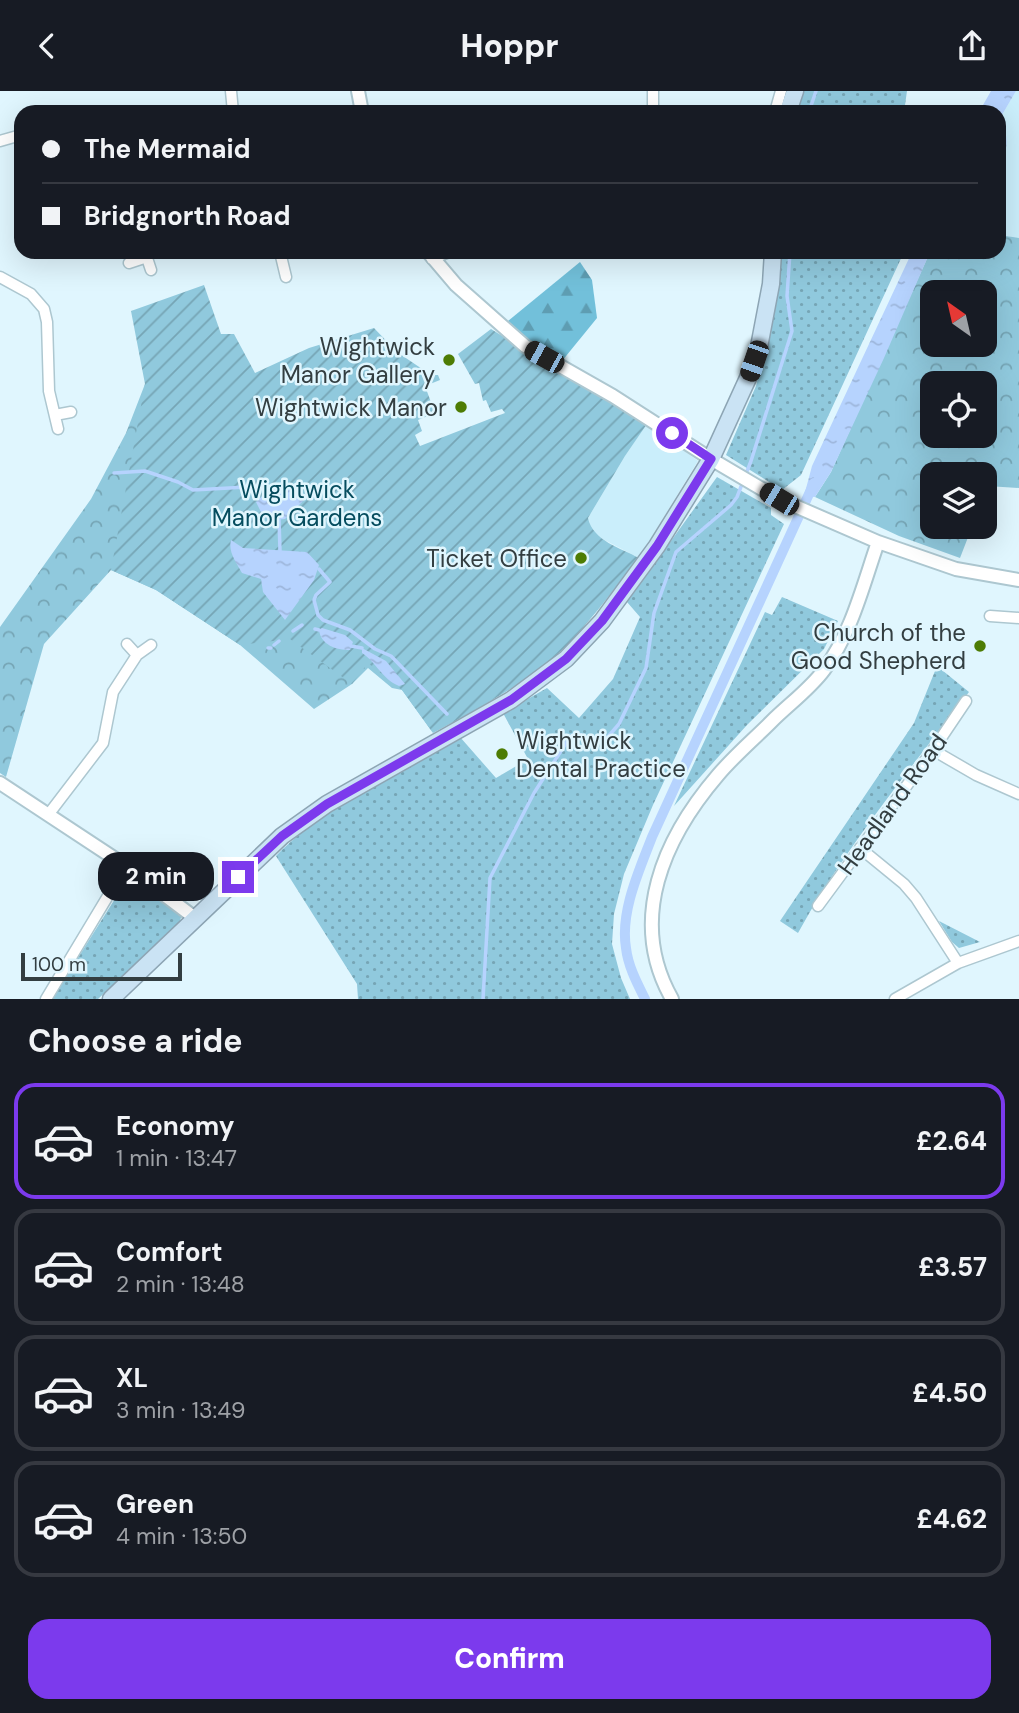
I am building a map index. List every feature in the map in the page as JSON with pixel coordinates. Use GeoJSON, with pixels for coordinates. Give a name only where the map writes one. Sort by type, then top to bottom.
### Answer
{"type":"FeatureCollection","features":[{"type":"Feature","properties":{"kind":"highway"},"geometry":{"type":"LineString","coordinates":[[116,997],[195,918],[302,821],[327,804],[511,700],[566,659],[602,621],[657,546],[711,459],[748,378],[759,347],[771,284],[773,259]]}},
{"type":"Feature","properties":{"kind":"street"},"geometry":{"type":"LineString","coordinates":[[129,263],[138,259]]}},
{"type":"Feature","properties":{"kind":"street"},"geometry":{"type":"LineString","coordinates":[[147,259],[151,269]]}},
{"type":"Feature","properties":{"kind":"street"},"geometry":{"type":"LineString","coordinates":[[282,259],[286,277]]}},
{"type":"Feature","properties":{"kind":"street"},"geometry":{"type":"LineString","coordinates":[[433,259],[456,285],[525,346],[613,396],[779,499],[878,542],[956,569],[1019,580]]}},
{"type":"Feature","properties":{"kind":"street"},"geometry":{"type":"LineString","coordinates":[[0,277],[31,294],[44,309],[47,322],[49,391],[58,429]]}},
{"type":"Feature","properties":{"kind":"street"},"geometry":{"type":"LineString","coordinates":[[55,415],[71,412]]}},
{"type":"Feature","properties":{"kind":"street"},"geometry":{"type":"LineString","coordinates":[[672,999],[659,971],[650,932],[654,888],[671,847],[690,814],[718,775],[822,672],[847,630],[878,542]]}},
{"type":"Feature","properties":{"kind":"street"},"geometry":{"type":"LineString","coordinates":[[990,616],[1019,618]]}},
{"type":"Feature","properties":{"kind":"street"},"geometry":{"type":"LineString","coordinates":[[127,644],[137,655]]}},
{"type":"Feature","properties":{"kind":"street"},"geometry":{"type":"LineString","coordinates":[[48,815],[103,743],[114,692],[137,655],[151,645]]}},
{"type":"Feature","properties":{"kind":"street","name":"Headland Road"},"geometry":{"type":"LineString","coordinates":[[818,906],[966,701]]}},
{"type":"Feature","properties":{"kind":"street"},"geometry":{"type":"LineString","coordinates":[[933,750],[976,775],[1019,794]]}},
{"type":"Feature","properties":{"kind":"street"},"geometry":{"type":"LineString","coordinates":[[0,783],[126,866],[195,918]]}},
{"type":"Feature","properties":{"kind":"street"},"geometry":{"type":"LineString","coordinates":[[860,848],[904,884],[916,898],[935,923],[958,963]]}},
{"type":"Feature","properties":{"kind":"street"},"geometry":{"type":"LineString","coordinates":[[46,999],[126,866]]}},
{"type":"Feature","properties":{"kind":"street"},"geometry":{"type":"LineString","coordinates":[[895,999],[958,963],[1019,941]]}},
{"type":"Feature","properties":{"kind":"shaded area"},"geometry":{"type":"Polygon","coordinates":[[[1016,91],[1019,91],[1019,238],[1006,236],[1006,108],[1016,91]]]}},
{"type":"Feature","properties":{"kind":"shaded area"},"geometry":{"type":"Polygon","coordinates":[[[647,424],[698,461],[639,558],[597,536],[590,529],[588,518],[647,424]]]}},
{"type":"Feature","properties":{"kind":"green space"},"geometry":{"type":"Polygon","coordinates":[[[800,91],[907,91],[905,105],[797,105],[800,91]]]}},
{"type":"Feature","properties":{"kind":"green space"},"geometry":{"type":"Polygon","coordinates":[[[1006,236],[1019,238],[1019,488],[997,487],[997,462],[920,462],[920,539],[967,539],[960,558],[899,536],[815,497],[831,472],[927,259],[1006,259],[1006,236]]]}},
{"type":"Feature","properties":{"kind":"green space"},"geometry":{"type":"Polygon","coordinates":[[[779,259],[901,259],[801,475],[782,490],[726,455],[756,386],[776,305],[779,259]]]}},
{"type":"Feature","properties":{"kind":"green space"},"geometry":{"type":"Polygon","coordinates":[[[580,262],[592,280],[597,318],[562,361],[529,342],[508,321],[580,262]]]}},
{"type":"Feature","properties":{"kind":"green space","name":"Wightwick Manor Gardens"},"geometry":{"type":"Polygon","coordinates":[[[204,285],[221,334],[234,334],[255,373],[309,348],[374,328],[397,352],[431,375],[438,375],[440,380],[425,386],[435,413],[418,420],[422,431],[415,435],[420,446],[505,413],[502,409],[491,412],[486,400],[483,401],[479,383],[475,384],[458,354],[491,329],[617,405],[647,424],[588,518],[591,526],[602,538],[639,558],[567,645],[539,670],[433,733],[402,690],[368,663],[352,684],[290,639],[240,645],[156,590],[111,570],[145,384],[131,311],[204,285]]]}},
{"type":"Feature","properties":{"kind":"green space"},"geometry":{"type":"Polygon","coordinates":[[[145,384],[265,460],[433,733],[402,690],[392,688],[368,668],[352,684],[314,709],[240,645],[156,590],[111,570],[44,644],[6,777],[0,773],[0,627],[91,499],[126,433],[145,384]]]}},
{"type":"Feature","properties":{"kind":"green space"},"geometry":{"type":"Polygon","coordinates":[[[717,477],[771,508],[771,515],[784,524],[653,805],[624,874],[614,914],[612,944],[630,999],[358,999],[357,984],[276,856],[295,838],[339,806],[460,737],[496,778],[528,759],[503,713],[547,688],[579,718],[613,679],[640,617],[627,602],[717,477]]]}},
{"type":"Feature","properties":{"kind":"green space"},"geometry":{"type":"Polygon","coordinates":[[[782,597],[838,621],[824,649],[747,725],[674,806],[765,612],[772,615],[782,597]]]}},
{"type":"Feature","properties":{"kind":"green space"},"geometry":{"type":"Polygon","coordinates":[[[937,666],[969,692],[857,840],[798,933],[780,921],[914,723],[937,666]]]}},
{"type":"Feature","properties":{"kind":"green space"},"geometry":{"type":"Polygon","coordinates":[[[130,875],[182,914],[180,921],[98,999],[52,999],[130,875]]]}},
{"type":"Feature","properties":{"kind":"green space"},"geometry":{"type":"Polygon","coordinates":[[[939,921],[980,942],[959,948],[939,921]]]}},
{"type":"Feature","properties":{"kind":"water"},"geometry":{"type":"Polygon","coordinates":[[[991,91],[1016,91],[1006,108],[1006,105],[983,105],[991,91]]]}},
{"type":"Feature","properties":{"kind":"water"},"geometry":{"type":"Polygon","coordinates":[[[909,259],[927,259],[831,472],[815,497],[804,496],[812,466],[909,259]]]}},
{"type":"Feature","properties":{"kind":"water"},"geometry":{"type":"Polygon","coordinates":[[[284,482],[304,500],[285,519],[270,520],[261,512],[256,502],[271,488],[284,482]]]}},
{"type":"Feature","properties":{"kind":"water"},"geometry":{"type":"Polygon","coordinates":[[[231,540],[243,548],[307,552],[319,565],[314,580],[285,620],[263,592],[261,579],[242,573],[232,553],[231,540]]]}},
{"type":"Feature","properties":{"kind":"water"},"geometry":{"type":"Polygon","coordinates":[[[322,628],[345,635],[353,642],[350,650],[335,648],[326,643],[320,635],[319,630],[322,628]]]}},
{"type":"Feature","properties":{"kind":"water"},"geometry":{"type":"Polygon","coordinates":[[[362,648],[386,661],[405,684],[399,686],[388,679],[362,653],[362,648]]]}},
{"type":"Feature","properties":{"kind":"waterway"},"geometry":{"type":"LineString","coordinates":[[811,105],[816,91]]}},
{"type":"Feature","properties":{"kind":"waterway"},"geometry":{"type":"LineString","coordinates":[[483,999],[490,878],[534,793],[570,737],[576,733],[595,741],[606,739],[619,724],[646,668],[654,613],[676,552],[737,497],[792,331],[787,296],[790,259]]}},
{"type":"Feature","properties":{"kind":"waterway"},"geometry":{"type":"LineString","coordinates":[[114,473],[145,471],[193,490],[266,486],[271,488]]}},
{"type":"Feature","properties":{"kind":"waterway"},"geometry":{"type":"LineString","coordinates":[[645,999],[633,974],[626,948],[626,920],[636,878],[652,837],[814,483]]}},
{"type":"Feature","properties":{"kind":"waterway"},"geometry":{"type":"LineString","coordinates":[[279,519],[280,551]]}},
{"type":"Feature","properties":{"kind":"waterway"},"geometry":{"type":"LineString","coordinates":[[319,569],[330,582],[314,600],[318,615],[323,620],[350,630],[375,649],[391,656],[447,714]]}},
{"type":"Feature","properties":{"kind":"waterway"},"geometry":{"type":"LineString","coordinates":[[293,631],[302,625]]}},
{"type":"Feature","properties":{"kind":"waterway"},"geometry":{"type":"LineString","coordinates":[[315,629],[319,630]]}},
{"type":"Feature","properties":{"kind":"waterway"},"geometry":{"type":"LineString","coordinates":[[274,645],[279,641]]}},
{"type":"Feature","properties":{"kind":"waterway"},"geometry":{"type":"LineString","coordinates":[[351,646],[362,648]]}},
{"type":"Feature","properties":{"kind":"place","name":"Wightwick Manor Gallery"},"geometry":{"type":"Point","coordinates":[449,360]}},
{"type":"Feature","properties":{"kind":"place","name":"Wightwick Manor"},"geometry":{"type":"Point","coordinates":[461,407]}},
{"type":"Feature","properties":{"kind":"place","name":"Ticket Office"},"geometry":{"type":"Point","coordinates":[581,558]}},
{"type":"Feature","properties":{"kind":"place","name":"Church of the Good Shepherd"},"geometry":{"type":"Point","coordinates":[980,646]}},
{"type":"Feature","properties":{"kind":"place","name":"Wightwick Dental Practice"},"geometry":{"type":"Point","coordinates":[502,754]}},
{"type":"Feature","properties":{"kind":"route"},"geometry":{"type":"LineString","coordinates":[[238,877],[302,821],[327,804],[511,700],[547,675],[588,637],[657,546],[711,459],[672,433]]}}]}
